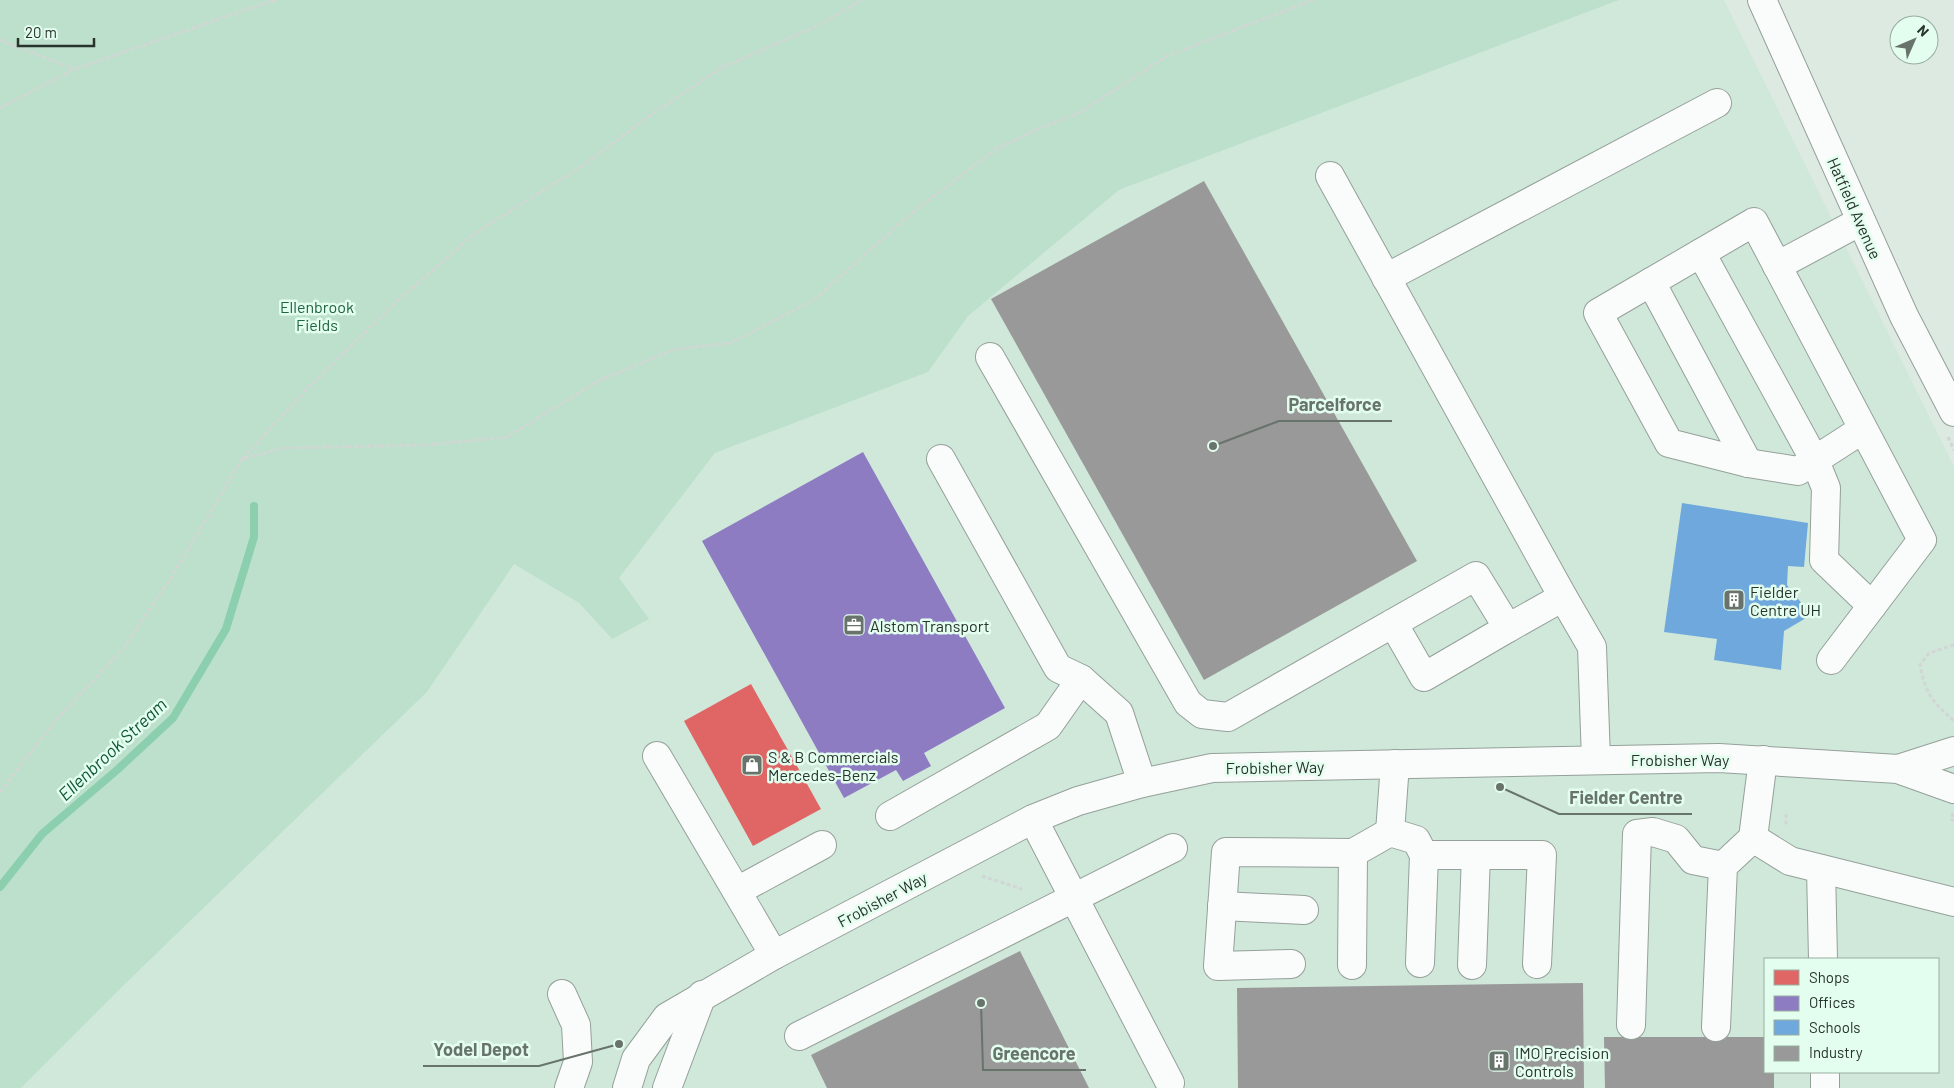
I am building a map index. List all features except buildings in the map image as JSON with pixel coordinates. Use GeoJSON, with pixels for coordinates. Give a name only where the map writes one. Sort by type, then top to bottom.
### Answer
{"type":"FeatureCollection","features":[{"type":"Feature","properties":{"kind":"street","name":"Hatfield Avenue"},"geometry":{"type":"LineString","coordinates":[[1762,0],[1904,316],[1954,412]]}},
{"type":"Feature","properties":{"kind":"street"},"geometry":{"type":"LineString","coordinates":[[1386,278],[1717,103]]}},
{"type":"Feature","properties":{"kind":"street"},"geometry":{"type":"LineString","coordinates":[[1330,176],[1592,647],[1596,760]]}},
{"type":"Feature","properties":{"kind":"street"},"geometry":{"type":"LineString","coordinates":[[1777,266],[1861,220]]}},
{"type":"Feature","properties":{"kind":"street"},"geometry":{"type":"LineString","coordinates":[[1831,660],[1922,540],[1863,428],[1777,266],[1754,222],[1598,313],[1669,443],[1748,463],[1798,471],[1863,428]]}},
{"type":"Feature","properties":{"kind":"street"},"geometry":{"type":"LineString","coordinates":[[1702,253],[1815,461],[1826,488],[1824,560],[1872,606]]}},
{"type":"Feature","properties":{"kind":"street"},"geometry":{"type":"LineString","coordinates":[[1651,282],[1748,463]]}},
{"type":"Feature","properties":{"kind":"street"},"geometry":{"type":"LineString","coordinates":[[990,357],[1188,703],[1202,714],[1228,717],[1476,576],[1508,628]]}},
{"type":"Feature","properties":{"kind":"street"},"geometry":{"type":"LineString","coordinates":[[940,459],[1058,668],[1081,679],[1119,713],[1142,783]]}},
{"type":"Feature","properties":{"kind":"street"},"geometry":{"type":"LineString","coordinates":[[1393,623],[1424,677],[1563,597]]}},
{"type":"Feature","properties":{"kind":"street"},"geometry":{"type":"LineString","coordinates":[[890,816],[1048,726],[1081,679]]}},
{"type":"Feature","properties":{"kind":"street","name":"Frobisher Way"},"geometry":{"type":"LineString","coordinates":[[1898,769],[1954,751]]}},
{"type":"Feature","properties":{"kind":"street"},"geometry":{"type":"LineString","coordinates":[[658,756],[774,955]]}},
{"type":"Feature","properties":{"kind":"street","name":"Frobisher Way"},"geometry":{"type":"LineString","coordinates":[[628,1088],[636,1059],[667,1017],[702,995],[774,955],[1033,819],[1078,801],[1142,783],[1212,768],[1719,758],[1898,769],[1954,790]]}},
{"type":"Feature","properties":{"kind":"street"},"geometry":{"type":"LineString","coordinates":[[1716,1027],[1723,866],[1752,838],[1763,760]]}},
{"type":"Feature","properties":{"kind":"street"},"geometry":{"type":"LineString","coordinates":[[1390,832],[1395,764]]}},
{"type":"Feature","properties":{"kind":"street"},"geometry":{"type":"LineString","coordinates":[[1033,819],[1170,1083]]}},
{"type":"Feature","properties":{"kind":"street"},"geometry":{"type":"LineString","coordinates":[[1290,964],[1218,966],[1226,852],[1352,853],[1390,832],[1416,840],[1424,855],[1420,963]]}},
{"type":"Feature","properties":{"kind":"street"},"geometry":{"type":"LineString","coordinates":[[1632,1025],[1637,834],[1653,832],[1676,839],[1693,860],[1723,866]]}},
{"type":"Feature","properties":{"kind":"street"},"geometry":{"type":"LineString","coordinates":[[1752,838],[1790,861],[1954,902]]}},
{"type":"Feature","properties":{"kind":"street"},"geometry":{"type":"LineString","coordinates":[[737,892],[822,845]]}},
{"type":"Feature","properties":{"kind":"street"},"geometry":{"type":"LineString","coordinates":[[799,1036],[1173,848]]}},
{"type":"Feature","properties":{"kind":"street"},"geometry":{"type":"LineString","coordinates":[[1352,853],[1352,965]]}},
{"type":"Feature","properties":{"kind":"street"},"geometry":{"type":"LineString","coordinates":[[1424,855],[1542,855],[1537,964]]}},
{"type":"Feature","properties":{"kind":"street"},"geometry":{"type":"LineString","coordinates":[[1472,965],[1476,855]]}},
{"type":"Feature","properties":{"kind":"street"},"geometry":{"type":"LineString","coordinates":[[1821,869],[1823,958]]}},
{"type":"Feature","properties":{"kind":"street"},"geometry":{"type":"LineString","coordinates":[[1222,906],[1304,910]]}},
{"type":"Feature","properties":{"kind":"street"},"geometry":{"type":"LineString","coordinates":[[562,994],[576,1025],[578,1062],[569,1088]]}},
{"type":"Feature","properties":{"kind":"street"},"geometry":{"type":"LineString","coordinates":[[667,1088],[702,995]]}},
{"type":"Feature","properties":{"kind":"street"},"geometry":{"type":"LineString","coordinates":[[1825,1073],[1825,1088]]}},
{"type":"Feature","properties":{"kind":"path"},"geometry":{"type":"LineString","coordinates":[[0,108],[75,69],[277,0]]}},
{"type":"Feature","properties":{"kind":"path"},"geometry":{"type":"LineString","coordinates":[[0,792],[54,722],[123,649],[173,575],[242,459],[309,387],[396,303],[474,234],[582,166],[658,110],[721,68],[823,23],[861,0]]}},
{"type":"Feature","properties":{"kind":"path"},"geometry":{"type":"LineString","coordinates":[[242,459],[284,448],[428,445],[507,437],[598,381],[675,349],[731,343],[815,299],[913,212],[996,149],[1038,129],[1081,112],[1168,56],[1313,0]]}},
{"type":"Feature","properties":{"kind":"path"},"geometry":{"type":"LineString","coordinates":[[0,40],[75,69]]}},
{"type":"Feature","properties":{"kind":"path"},"geometry":{"type":"LineString","coordinates":[[1954,645],[1929,653],[1920,665],[1924,684],[1932,700],[1954,721]]}},
{"type":"Feature","properties":{"kind":"path"},"geometry":{"type":"LineString","coordinates":[[1786,814],[1786,827]]}},
{"type":"Feature","properties":{"kind":"shaded area"},"geometry":{"type":"Polygon","coordinates":[[[1619,0],[1724,0],[1954,467],[1954,1088],[21,1088],[127,982],[427,692],[514,563],[579,603],[611,638],[619,578],[715,453],[928,372],[969,313],[1119,190],[1619,0]]]}},
{"type":"Feature","properties":{"kind":"green space","name":"Ellenbrook Fields"},"geometry":{"type":"Polygon","coordinates":[[[0,0],[1619,0],[1119,190],[968,316],[928,372],[715,453],[619,578],[649,619],[612,639],[579,603],[514,564],[427,692],[127,982],[21,1088],[0,1088],[0,0]]]}},
{"type":"Feature","properties":{"kind":"waterway","name":"Ellenbrook Stream"},"geometry":{"type":"LineString","coordinates":[[0,887],[42,834],[117,770],[173,718],[226,629],[254,537],[254,506]]}},
{"type":"Feature","properties":{"kind":"place","name":"Parcelforce"},"geometry":{"type":"Point","coordinates":[1213,446]}},
{"type":"Feature","properties":{"kind":"place","name":"Fielder Centre UH"},"geometry":{"type":"Point","coordinates":[1734,600]}},
{"type":"Feature","properties":{"kind":"place","name":"Alstom Transport"},"geometry":{"type":"Point","coordinates":[854,625]}},
{"type":"Feature","properties":{"kind":"place","name":"S & B Commercials Mercedes-Benz"},"geometry":{"type":"Point","coordinates":[752,765]}},
{"type":"Feature","properties":{"kind":"place","name":"Fielder Centre"},"geometry":{"type":"Point","coordinates":[1500,787]}},
{"type":"Feature","properties":{"kind":"place","name":"Greencore"},"geometry":{"type":"Point","coordinates":[981,1003]}},
{"type":"Feature","properties":{"kind":"place","name":"Yodel Depot"},"geometry":{"type":"Point","coordinates":[619,1044]}},
{"type":"Feature","properties":{"kind":"place","name":"IMO Precision Controls"},"geometry":{"type":"Point","coordinates":[1499,1061]}}]}
